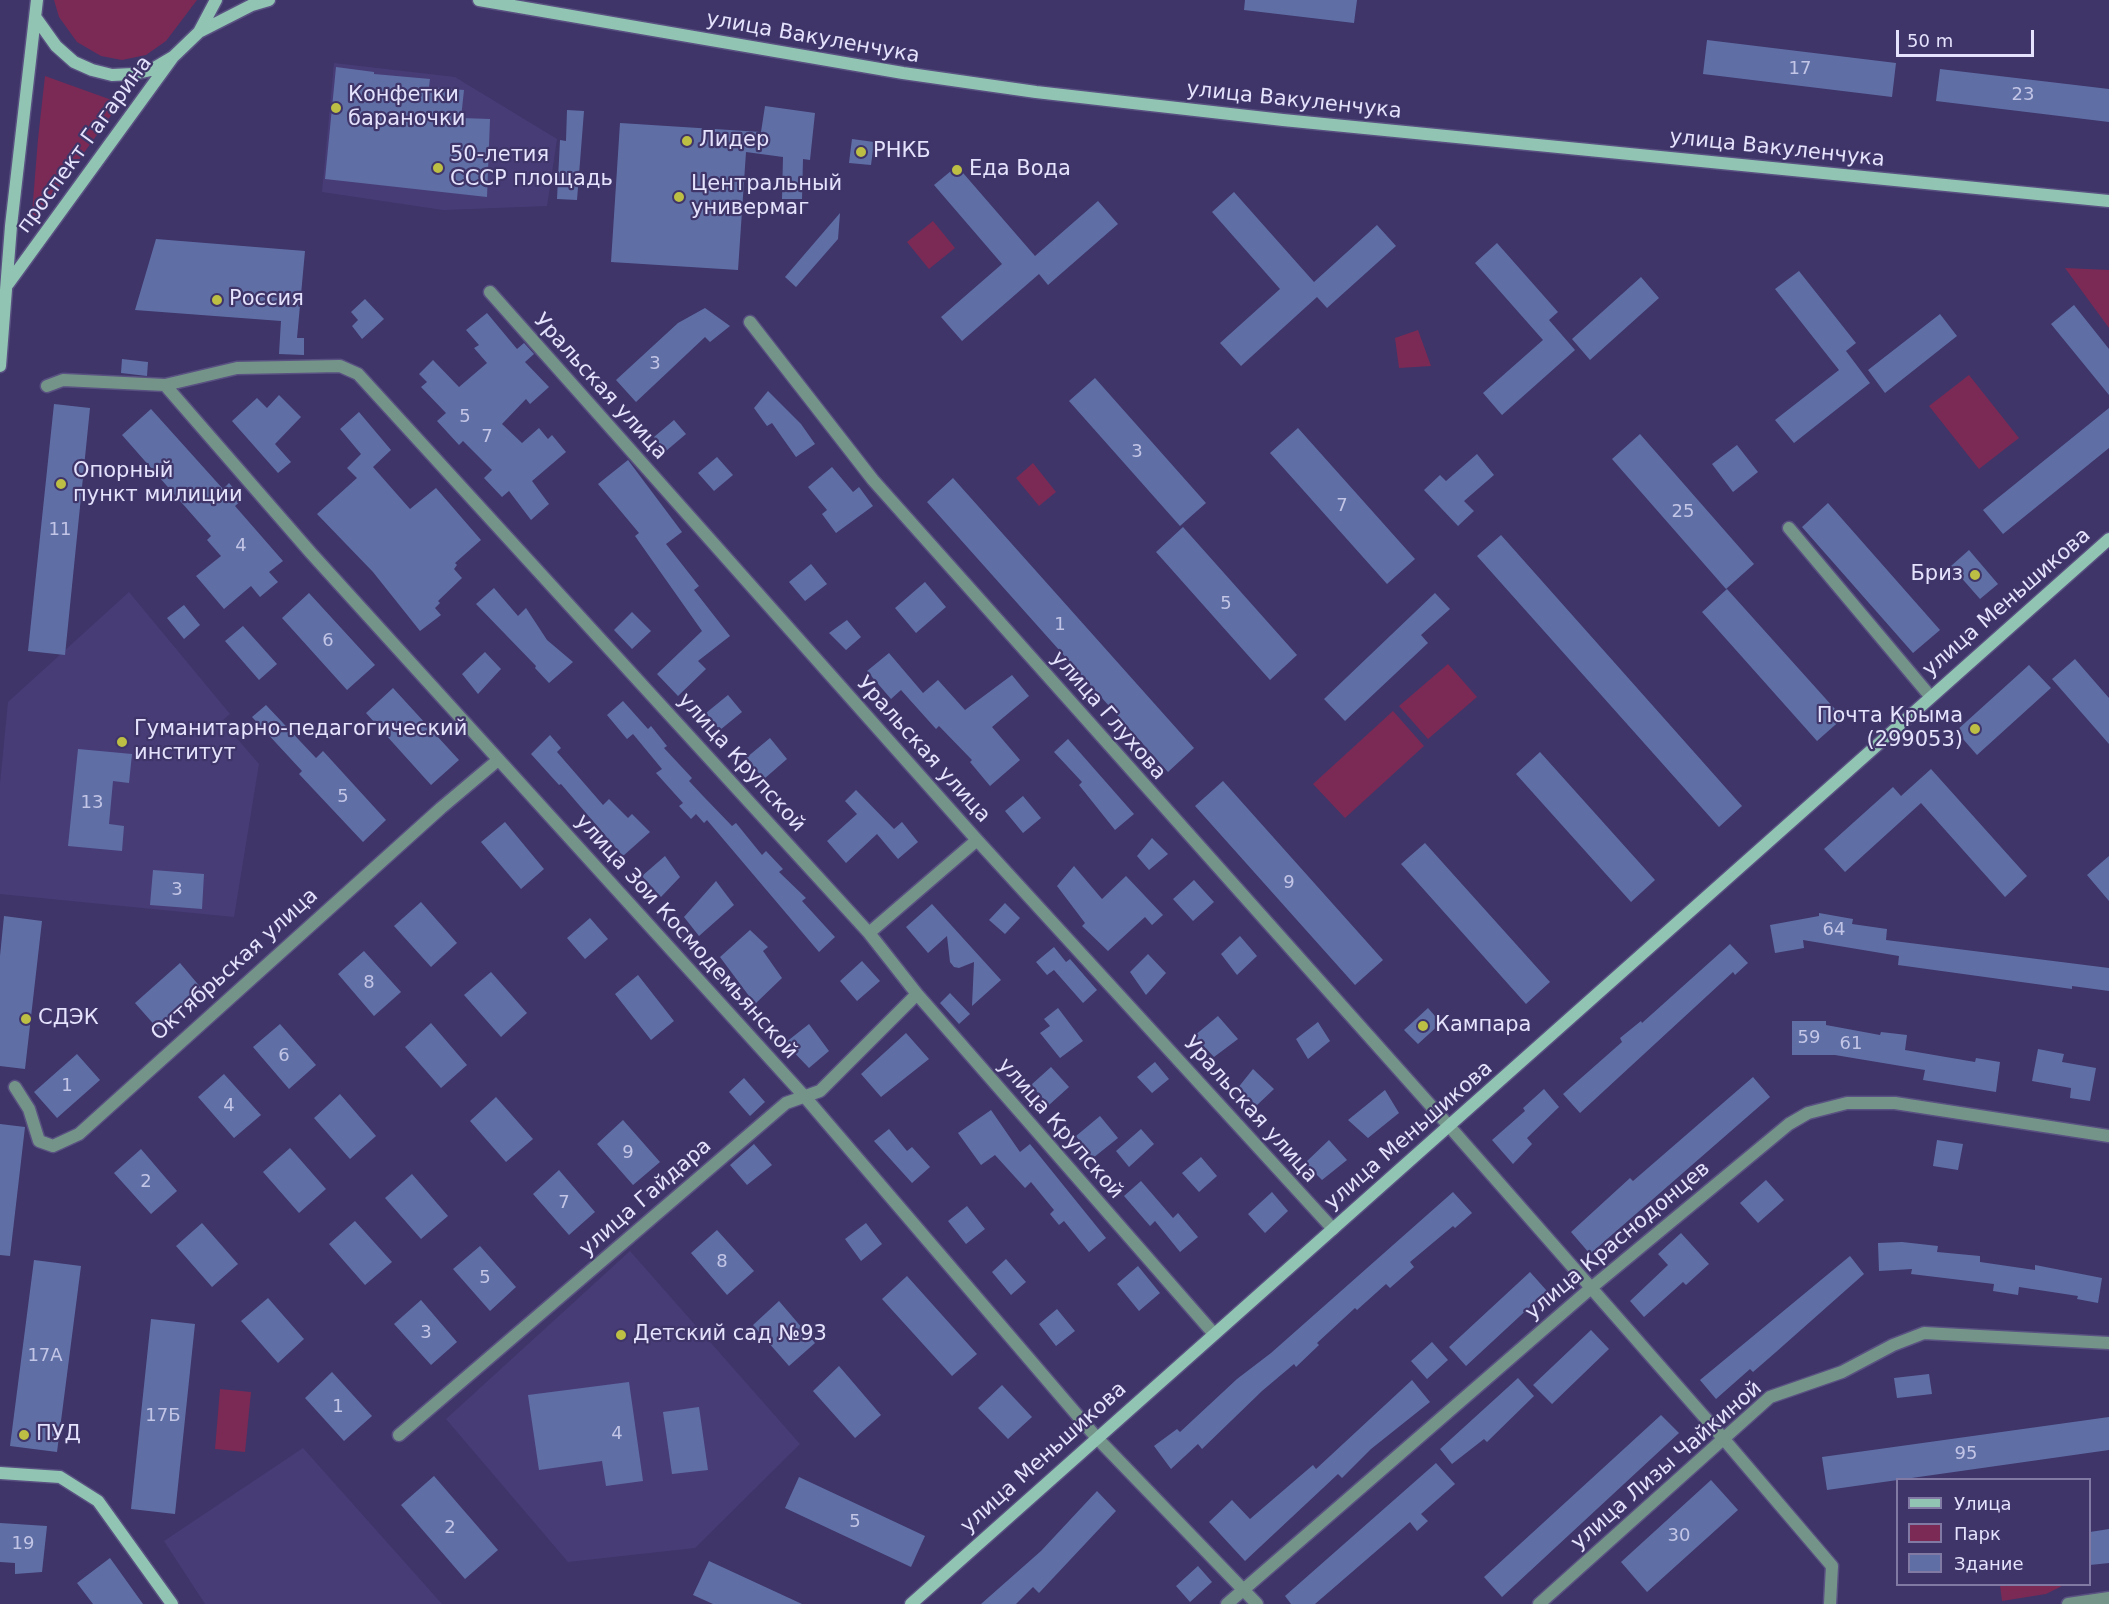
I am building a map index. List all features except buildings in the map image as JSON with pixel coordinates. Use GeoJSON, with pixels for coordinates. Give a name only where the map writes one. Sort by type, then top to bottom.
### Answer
{"type":"FeatureCollection","features":[{"type":"Feature","properties":{"kind":"main road"},"geometry":{"type":"LineString","coordinates":[[37,0],[36,18],[56,46],[74,62],[112,75],[151,70],[173,57],[199,32],[252,5],[270,0]]}},
{"type":"Feature","properties":{"kind":"main road"},"geometry":{"type":"LineString","coordinates":[[199,32],[216,0]]}},
{"type":"Feature","properties":{"kind":"main road","name":"улица Вакуленчука"},"geometry":{"type":"LineString","coordinates":[[479,0],[893,71],[1036,92],[1282,120],[2109,201]]}},
{"type":"Feature","properties":{"kind":"main road","name":"проспект Гагарина"},"geometry":{"type":"LineString","coordinates":[[0,366],[11,226],[36,18]]}},
{"type":"Feature","properties":{"kind":"main road","name":"проспект Гагарина"},"geometry":{"type":"LineString","coordinates":[[8,285],[173,57]]}},
{"type":"Feature","properties":{"kind":"main road","name":"улица Меньшикова"},"geometry":{"type":"LineString","coordinates":[[911,1604],[1930,696],[2109,540]]}},
{"type":"Feature","properties":{"kind":"main road"},"geometry":{"type":"LineString","coordinates":[[0,1473],[60,1477],[98,1501],[171,1604]]}},
{"type":"Feature","properties":{"kind":"street","name":"Уральская улица"},"geometry":{"type":"LineString","coordinates":[[490,292],[977,840],[1333,1229]]}},
{"type":"Feature","properties":{"kind":"street","name":"улица Глухова"},"geometry":{"type":"LineString","coordinates":[[750,322],[873,480],[1449,1126],[1832,1566],[1830,1604]]}},
{"type":"Feature","properties":{"kind":"street","name":"улица Крупской"},"geometry":{"type":"LineString","coordinates":[[165,385],[237,368],[340,366],[358,374],[869,933],[917,994],[1214,1334]]}},
{"type":"Feature","properties":{"kind":"street"},"geometry":{"type":"LineString","coordinates":[[46,386],[63,380],[165,385]]}},
{"type":"Feature","properties":{"kind":"street","name":"улица Зои Космодемьянской"},"geometry":{"type":"LineString","coordinates":[[165,385],[311,553],[404,652],[498,760],[805,1097],[1096,1437],[1257,1604]]}},
{"type":"Feature","properties":{"kind":"street","name":"улица Меньшикова"},"geometry":{"type":"LineString","coordinates":[[1790,528],[1930,696]]}},
{"type":"Feature","properties":{"kind":"street","name":"Октябрьская улица"},"geometry":{"type":"LineString","coordinates":[[15,1087],[29,1109],[39,1141],[53,1146],[79,1134],[394,849],[498,760]]}},
{"type":"Feature","properties":{"kind":"street"},"geometry":{"type":"LineString","coordinates":[[869,933],[977,840]]}},
{"type":"Feature","properties":{"kind":"street","name":"улица Гайдара"},"geometry":{"type":"LineString","coordinates":[[399,1435],[786,1103],[820,1091],[917,994]]}},
{"type":"Feature","properties":{"kind":"street","name":"улица Краснодонцев"},"geometry":{"type":"LineString","coordinates":[[1227,1604],[1591,1288],[1789,1124],[1808,1113],[1847,1103],[1895,1103],[2109,1136]]}},
{"type":"Feature","properties":{"kind":"street","name":"улица Лизы Чайкиной"},"geometry":{"type":"LineString","coordinates":[[1539,1604],[1770,1396],[1842,1372],[1893,1345],[1924,1333],[2109,1343]]}},
{"type":"Feature","properties":{"kind":"street"},"geometry":{"type":"LineString","coordinates":[[2068,1604],[2109,1598]]}},
{"type":"Feature","properties":{"kind":"shaded area"},"geometry":{"type":"Polygon","coordinates":[[[334,63],[455,77],[557,139],[547,206],[443,210],[322,192],[334,63]]]}},
{"type":"Feature","properties":{"kind":"shaded area","name":"Гуманитарно-педагогический институт"},"geometry":{"type":"Polygon","coordinates":[[[129,592],[230,714],[222,721],[259,764],[234,917],[0,894],[0,784],[8,702],[129,592]]]}},
{"type":"Feature","properties":{"kind":"shaded area","name":"Детский сад №93"},"geometry":{"type":"Polygon","coordinates":[[[630,1251],[800,1444],[695,1548],[568,1562],[446,1419],[630,1251]]]}},
{"type":"Feature","properties":{"kind":"shaded area"},"geometry":{"type":"Polygon","coordinates":[[[303,1448],[442,1604],[205,1604],[164,1541],[303,1448]]]}},
{"type":"Feature","properties":{"kind":"green space"},"geometry":{"type":"Polygon","coordinates":[[[54,0],[197,0],[166,41],[146,55],[122,60],[101,56],[77,42],[59,17],[54,0]]]}},
{"type":"Feature","properties":{"kind":"green space"},"geometry":{"type":"Polygon","coordinates":[[[45,76],[120,103],[31,226],[38,139],[45,76]]]}},
{"type":"Feature","properties":{"kind":"green space"},"geometry":{"type":"Polygon","coordinates":[[[933,221],[955,248],[929,269],[907,242],[933,221]]]}},
{"type":"Feature","properties":{"kind":"green space"},"geometry":{"type":"Polygon","coordinates":[[[2065,268],[2109,270],[2109,328],[2065,268]]]}},
{"type":"Feature","properties":{"kind":"green space"},"geometry":{"type":"Polygon","coordinates":[[[1418,330],[1431,366],[1399,368],[1395,338],[1418,330]]]}},
{"type":"Feature","properties":{"kind":"green space"},"geometry":{"type":"Polygon","coordinates":[[[1969,375],[2019,438],[1979,469],[1929,406],[1969,375]]]}},
{"type":"Feature","properties":{"kind":"green space"},"geometry":{"type":"Polygon","coordinates":[[[1033,463],[1056,492],[1039,506],[1016,478],[1033,463]]]}},
{"type":"Feature","properties":{"kind":"green space"},"geometry":{"type":"Polygon","coordinates":[[[1448,664],[1477,697],[1428,739],[1399,706],[1448,664]]]}},
{"type":"Feature","properties":{"kind":"green space"},"geometry":{"type":"Polygon","coordinates":[[[1393,711],[1424,746],[1345,818],[1313,784],[1393,711]]]}},
{"type":"Feature","properties":{"kind":"green space"},"geometry":{"type":"Polygon","coordinates":[[[220,1389],[251,1392],[245,1452],[215,1449],[220,1389]]]}},
{"type":"Feature","properties":{"kind":"green space"},"geometry":{"type":"Polygon","coordinates":[[[2000,1586],[2062,1586],[2046,1594],[2002,1601],[2000,1586]]]}},
{"type":"Feature","properties":{"kind":"place","name":"Конфетки бараночки"},"geometry":{"type":"Point","coordinates":[336,108]}},
{"type":"Feature","properties":{"kind":"place","name":"Лидер"},"geometry":{"type":"Point","coordinates":[687,141]}},
{"type":"Feature","properties":{"kind":"place","name":"РНКБ"},"geometry":{"type":"Point","coordinates":[861,152]}},
{"type":"Feature","properties":{"kind":"place","name":"50-летия СССР площадь"},"geometry":{"type":"Point","coordinates":[438,168]}},
{"type":"Feature","properties":{"kind":"place","name":"Еда Вода"},"geometry":{"type":"Point","coordinates":[957,170]}},
{"type":"Feature","properties":{"kind":"place","name":"Центральный универмаг"},"geometry":{"type":"Point","coordinates":[679,197]}},
{"type":"Feature","properties":{"kind":"place","name":"Россия"},"geometry":{"type":"Point","coordinates":[217,300]}},
{"type":"Feature","properties":{"kind":"place","name":"Опорный пункт милиции"},"geometry":{"type":"Point","coordinates":[61,484]}},
{"type":"Feature","properties":{"kind":"place","name":"Бриз"},"geometry":{"type":"Point","coordinates":[1975,575]}},
{"type":"Feature","properties":{"kind":"place","name":"Почта Крыма (299053)"},"geometry":{"type":"Point","coordinates":[1975,729]}},
{"type":"Feature","properties":{"kind":"place","name":"Гуманитарно-педагогический институт"},"geometry":{"type":"Point","coordinates":[122,742]}},
{"type":"Feature","properties":{"kind":"place","name":"СДЭК"},"geometry":{"type":"Point","coordinates":[26,1019]}},
{"type":"Feature","properties":{"kind":"place","name":"Кампара"},"geometry":{"type":"Point","coordinates":[1423,1026]}},
{"type":"Feature","properties":{"kind":"place","name":"Детский сад №93"},"geometry":{"type":"Point","coordinates":[621,1335]}},
{"type":"Feature","properties":{"kind":"place","name":"ПУД"},"geometry":{"type":"Point","coordinates":[24,1435]}}]}
